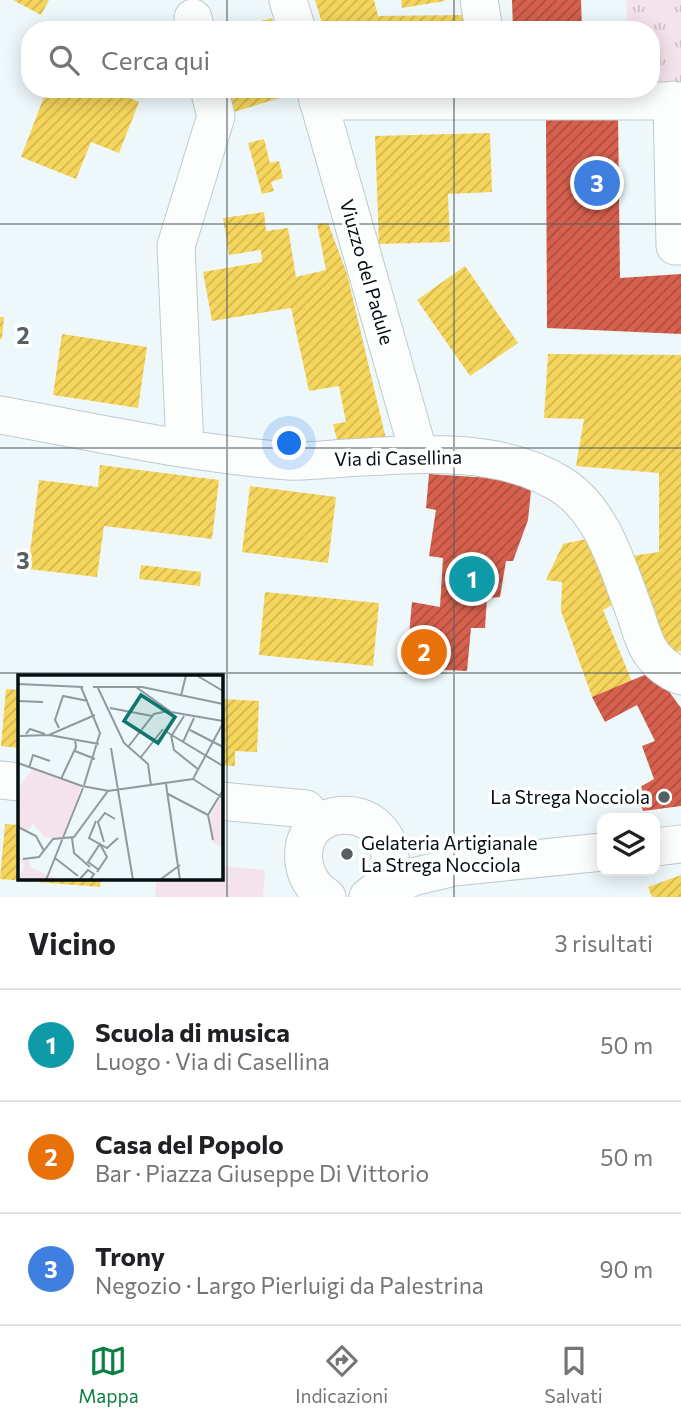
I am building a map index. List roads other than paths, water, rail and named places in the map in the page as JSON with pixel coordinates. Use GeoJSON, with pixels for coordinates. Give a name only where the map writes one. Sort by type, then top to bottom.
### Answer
{"type":"FeatureCollection","features":[{"type":"Feature","properties":{"kind":"street"},"geometry":{"type":"LineString","coordinates":[[288,0],[294,21]]}},
{"type":"Feature","properties":{"kind":"street"},"geometry":{"type":"LineString","coordinates":[[479,0],[482,21]]}},
{"type":"Feature","properties":{"kind":"street"},"geometry":{"type":"LineString","coordinates":[[185,448],[176,246],[216,116],[211,98]]}},
{"type":"Feature","properties":{"kind":"street","name":"Viuzzo del Padule"},"geometry":{"type":"LineString","coordinates":[[318,98],[419,454]]}},
{"type":"Feature","properties":{"kind":"street"},"geometry":{"type":"LineString","coordinates":[[589,98],[677,101],[675,246],[681,246]]}},
{"type":"Feature","properties":{"kind":"street","name":"Via di Casellina"},"geometry":{"type":"LineString","coordinates":[[0,415],[185,448],[291,461],[419,454],[463,456],[501,462],[542,475],[578,497],[604,535],[648,649],[664,667],[681,676]]}},
{"type":"Feature","properties":{"kind":"street"},"geometry":{"type":"LineString","coordinates":[[0,780],[18,782]]}},
{"type":"Feature","properties":{"kind":"street"},"geometry":{"type":"LineString","coordinates":[[222,801],[311,817],[348,814],[367,820],[379,829],[386,839],[390,856],[388,875],[380,888],[369,897]]}},
{"type":"Feature","properties":{"kind":"street"},"geometry":{"type":"LineString","coordinates":[[311,817],[304,850],[313,890]]}},
{"type":"Feature","properties":{"kind":"street"},"geometry":{"type":"LineString","coordinates":[[386,839],[422,857],[454,867]]}},
{"type":"Feature","properties":{"kind":"street"},"geometry":{"type":"LineString","coordinates":[[660,846],[681,844]]}},
{"type":"Feature","properties":{"kind":"street"},"geometry":{"type":"LineString","coordinates":[[369,897],[413,877],[454,867],[597,853]]}},
{"type":"Feature","properties":{"kind":"place","name":"Trony"},"geometry":{"type":"Point","coordinates":[597,183]}},
{"type":"Feature","properties":{"kind":"place","name":"Scuola di musica"},"geometry":{"type":"Point","coordinates":[472,579]}},
{"type":"Feature","properties":{"kind":"place","name":"Casa del Popolo"},"geometry":{"type":"Point","coordinates":[424,652]}},
{"type":"Feature","properties":{"kind":"place","name":"La Strega Nocciola"},"geometry":{"type":"Point","coordinates":[664,797]}},
{"type":"Feature","properties":{"kind":"place","name":"Gelateria Artigianale La Strega Nocciola"},"geometry":{"type":"Point","coordinates":[347,854]}}]}
